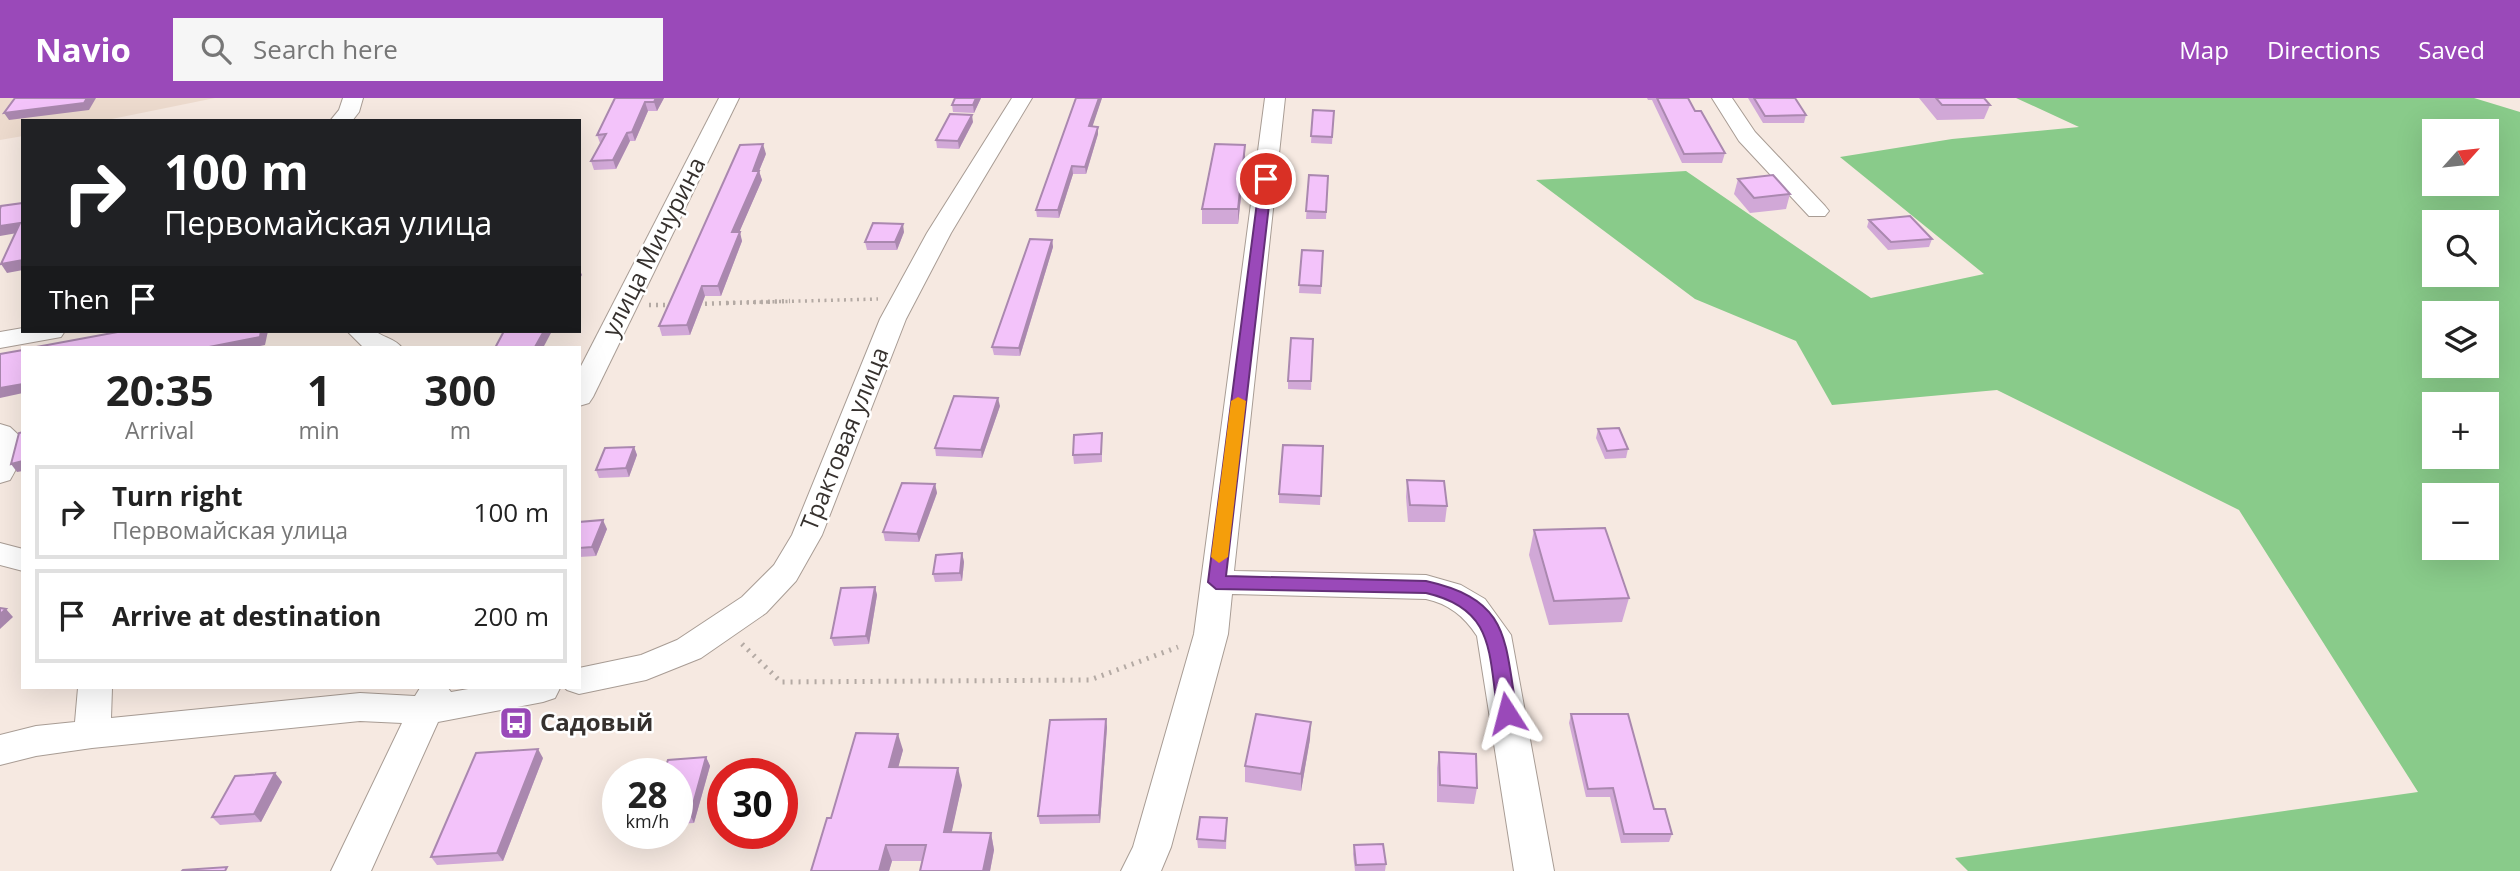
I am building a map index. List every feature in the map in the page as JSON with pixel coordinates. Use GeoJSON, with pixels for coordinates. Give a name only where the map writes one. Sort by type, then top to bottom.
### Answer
{"type":"FeatureCollection","features":[{"type":"Feature","properties":{"kind":"street"},"geometry":{"type":"LineString","coordinates":[[342,119],[349,111],[353,98]]}},
{"type":"Feature","properties":{"kind":"street","name":"улица Мичурина"},"geometry":{"type":"LineString","coordinates":[[581,389],[586,368],[625,306],[729,98]]}},
{"type":"Feature","properties":{"kind":"street","name":"Трактовая улица"},"geometry":{"type":"LineString","coordinates":[[581,681],[646,667],[689,649],[754,605],[785,573],[807,535],[893,319],[939,233],[1022,98]]}},
{"type":"Feature","properties":{"kind":"street"},"geometry":{"type":"LineString","coordinates":[[1141,871],[1152,847],[1211,634],[1275,98]]}},
{"type":"Feature","properties":{"kind":"street"},"geometry":{"type":"LineString","coordinates":[[1722,98],[1747,136],[1817,211]]}},
{"type":"Feature","properties":{"kind":"street"},"geometry":{"type":"LineString","coordinates":[[0,340],[40,333]]}},
{"type":"Feature","properties":{"kind":"street"},"geometry":{"type":"LineString","coordinates":[[362,333],[375,344],[382,346]]}},
{"type":"Feature","properties":{"kind":"street"},"geometry":{"type":"LineString","coordinates":[[0,433],[11,443],[0,472]]}},
{"type":"Feature","properties":{"kind":"street"},"geometry":{"type":"LineString","coordinates":[[0,554],[21,559]]}},
{"type":"Feature","properties":{"kind":"street"},"geometry":{"type":"LineString","coordinates":[[1216,582],[1426,587],[1449,592],[1469,601],[1483,615],[1494,635],[1534,871]]}},
{"type":"Feature","properties":{"kind":"street"},"geometry":{"type":"LineString","coordinates":[[92,734],[95,689]]}},
{"type":"Feature","properties":{"kind":"street"},"geometry":{"type":"LineString","coordinates":[[0,750],[36,741],[92,734],[533,689]]}},
{"type":"Feature","properties":{"kind":"street"},"geometry":{"type":"LineString","coordinates":[[351,871],[432,699]]}},
{"type":"Feature","properties":{"kind":"street"},"geometry":{"type":"LineString","coordinates":[[0,761],[36,741]]}},
{"type":"Feature","properties":{"kind":"path"},"geometry":{"type":"LineString","coordinates":[[694,304],[904,298]]}},
{"type":"Feature","properties":{"kind":"path"},"geometry":{"type":"LineString","coordinates":[[625,306],[680,304]]}},
{"type":"Feature","properties":{"kind":"path"},"geometry":{"type":"LineString","coordinates":[[724,627],[781,682],[1090,680],[1211,634]]}},
{"type":"Feature","properties":{"kind":"shaded area"},"geometry":{"type":"Polygon","coordinates":[[[0,98],[215,98],[112,119],[21,119],[21,136],[0,140],[0,98]]]}},
{"type":"Feature","properties":{"kind":"green space"},"geometry":{"type":"Polygon","coordinates":[[[2016,98],[2474,98],[2520,112],[2520,871],[1968,871],[1955,858],[2418,792],[2239,510],[1997,390],[1832,405],[1796,341],[1695,299],[1536,180],[1686,171],[1871,298],[1984,274],[1840,157],[1952,139],[2079,127],[2016,98]]]}},
{"type":"Feature","properties":{"kind":"building"},"geometry":{"type":"Polygon","coordinates":[[[15,98],[87,98],[84,103],[4,113],[15,98]]]}},
{"type":"Feature","properties":{"kind":"building"},"geometry":{"type":"Polygon","coordinates":[[[615,98],[656,98],[654,102],[645,102],[632,132],[627,133],[613,160],[591,161],[606,134],[597,135],[615,98]]]}},
{"type":"Feature","properties":{"kind":"building"},"geometry":{"type":"Polygon","coordinates":[[[955,98],[976,98],[973,105],[952,105],[955,98]]]}},
{"type":"Feature","properties":{"kind":"building"},"geometry":{"type":"Polygon","coordinates":[[[1076,98],[1099,98],[1089,126],[1098,127],[1085,167],[1072,166],[1058,210],[1036,210],[1076,98]]]}},
{"type":"Feature","properties":{"kind":"building"},"geometry":{"type":"Polygon","coordinates":[[[1657,98],[1688,98],[1695,111],[1701,111],[1725,153],[1684,154],[1657,98]]]}},
{"type":"Feature","properties":{"kind":"building"},"geometry":{"type":"Polygon","coordinates":[[[1754,98],[1795,98],[1806,115],[1765,116],[1754,98]]]}},
{"type":"Feature","properties":{"kind":"building"},"geometry":{"type":"Polygon","coordinates":[[[1936,98],[1984,98],[1990,105],[1942,105],[1936,98]]]}},
{"type":"Feature","properties":{"kind":"building"},"geometry":{"type":"Polygon","coordinates":[[[1313,110],[1334,111],[1332,137],[1311,136],[1313,110]]]}},
{"type":"Feature","properties":{"kind":"building"},"geometry":{"type":"Polygon","coordinates":[[[950,114],[972,115],[958,141],[936,140],[950,114]]]}},
{"type":"Feature","properties":{"kind":"building"},"geometry":{"type":"Polygon","coordinates":[[[763,144],[753,171],[759,171],[732,232],[740,232],[718,286],[702,286],[687,325],[659,326],[740,145],[763,144]]]}},
{"type":"Feature","properties":{"kind":"building"},"geometry":{"type":"Polygon","coordinates":[[[1215,144],[1245,145],[1238,209],[1202,209],[1215,144]]]}},
{"type":"Feature","properties":{"kind":"building"},"geometry":{"type":"Polygon","coordinates":[[[1309,175],[1328,176],[1326,212],[1306,211],[1309,175]]]}},
{"type":"Feature","properties":{"kind":"building"},"geometry":{"type":"Polygon","coordinates":[[[1773,175],[1790,194],[1754,198],[1738,179],[1773,175]]]}},
{"type":"Feature","properties":{"kind":"building"},"geometry":{"type":"Polygon","coordinates":[[[21,203],[21,260],[1,264],[20,223],[0,226],[1,206],[21,203]]]}},
{"type":"Feature","properties":{"kind":"building"},"geometry":{"type":"Polygon","coordinates":[[[1910,216],[1932,239],[1891,242],[1869,220],[1910,216]]]}},
{"type":"Feature","properties":{"kind":"building"},"geometry":{"type":"Polygon","coordinates":[[[873,223],[903,224],[895,242],[865,242],[873,223]]]}},
{"type":"Feature","properties":{"kind":"building"},"geometry":{"type":"Polygon","coordinates":[[[1030,239],[1052,240],[1019,348],[992,347],[1030,239]]]}},
{"type":"Feature","properties":{"kind":"building"},"geometry":{"type":"Polygon","coordinates":[[[1302,250],[1323,251],[1321,286],[1299,285],[1302,250]]]}},
{"type":"Feature","properties":{"kind":"building"},"geometry":{"type":"Polygon","coordinates":[[[112,333],[261,333],[260,337],[214,346],[42,346],[112,333]]]}},
{"type":"Feature","properties":{"kind":"building"},"geometry":{"type":"Polygon","coordinates":[[[503,333],[543,333],[536,346],[496,346],[503,333]]]}},
{"type":"Feature","properties":{"kind":"building"},"geometry":{"type":"Polygon","coordinates":[[[1291,338],[1313,339],[1311,381],[1288,381],[1291,338]]]}},
{"type":"Feature","properties":{"kind":"building"},"geometry":{"type":"Polygon","coordinates":[[[21,350],[21,384],[0,388],[0,354],[21,350]]]}},
{"type":"Feature","properties":{"kind":"building"},"geometry":{"type":"Polygon","coordinates":[[[954,396],[998,398],[981,450],[935,448],[954,396]]]}},
{"type":"Feature","properties":{"kind":"building"},"geometry":{"type":"Polygon","coordinates":[[[1619,428],[1628,449],[1607,451],[1598,429],[1619,428]]]}},
{"type":"Feature","properties":{"kind":"building"},"geometry":{"type":"Polygon","coordinates":[[[19,433],[21,462],[11,464],[19,433]]]}},
{"type":"Feature","properties":{"kind":"building"},"geometry":{"type":"Polygon","coordinates":[[[1102,433],[1101,454],[1073,455],[1074,435],[1102,433]]]}},
{"type":"Feature","properties":{"kind":"building"},"geometry":{"type":"Polygon","coordinates":[[[1283,445],[1323,446],[1321,496],[1279,494],[1283,445]]]}},
{"type":"Feature","properties":{"kind":"building"},"geometry":{"type":"Polygon","coordinates":[[[634,447],[626,468],[596,470],[605,448],[634,447]]]}},
{"type":"Feature","properties":{"kind":"building"},"geometry":{"type":"Polygon","coordinates":[[[1407,480],[1444,481],[1447,506],[1410,505],[1407,480]]]}},
{"type":"Feature","properties":{"kind":"building"},"geometry":{"type":"Polygon","coordinates":[[[902,483],[935,484],[917,534],[883,532],[902,483]]]}},
{"type":"Feature","properties":{"kind":"building"},"geometry":{"type":"Polygon","coordinates":[[[603,520],[592,547],[581,548],[581,522],[603,520]]]}},
{"type":"Feature","properties":{"kind":"building"},"geometry":{"type":"Polygon","coordinates":[[[1605,528],[1629,598],[1554,601],[1534,530],[1605,528]]]}},
{"type":"Feature","properties":{"kind":"building"},"geometry":{"type":"Polygon","coordinates":[[[962,553],[960,573],[933,574],[936,555],[962,553]]]}},
{"type":"Feature","properties":{"kind":"building"},"geometry":{"type":"Polygon","coordinates":[[[875,587],[866,636],[831,638],[841,588],[875,587]]]}},
{"type":"Feature","properties":{"kind":"building"},"geometry":{"type":"Polygon","coordinates":[[[1256,714],[1311,722],[1301,774],[1245,766],[1256,714]]]}},
{"type":"Feature","properties":{"kind":"building"},"geometry":{"type":"Polygon","coordinates":[[[1571,714],[1628,714],[1654,809],[1665,809],[1672,834],[1624,834],[1613,788],[1588,789],[1571,714]]]}},
{"type":"Feature","properties":{"kind":"building"},"geometry":{"type":"Polygon","coordinates":[[[1106,719],[1099,815],[1038,816],[1050,720],[1106,719]]]}},
{"type":"Feature","properties":{"kind":"building"},"geometry":{"type":"Polygon","coordinates":[[[856,733],[898,734],[889,767],[958,768],[944,832],[991,833],[983,871],[920,871],[926,845],[886,845],[879,871],[811,871],[827,818],[831,818],[856,733]]]}},
{"type":"Feature","properties":{"kind":"building"},"geometry":{"type":"Polygon","coordinates":[[[538,749],[497,853],[431,857],[476,753],[538,749]]]}},
{"type":"Feature","properties":{"kind":"building"},"geometry":{"type":"Polygon","coordinates":[[[1439,752],[1476,754],[1477,788],[1440,785],[1439,752]]]}},
{"type":"Feature","properties":{"kind":"building"},"geometry":{"type":"Polygon","coordinates":[[[706,757],[693,804],[693,758],[706,757]]]}},
{"type":"Feature","properties":{"kind":"building"},"geometry":{"type":"Polygon","coordinates":[[[275,773],[254,814],[212,817],[235,776],[275,773]]]}},
{"type":"Feature","properties":{"kind":"building"},"geometry":{"type":"Polygon","coordinates":[[[1200,817],[1227,818],[1225,841],[1197,839],[1200,817]]]}},
{"type":"Feature","properties":{"kind":"building"},"geometry":{"type":"Polygon","coordinates":[[[1383,844],[1386,864],[1356,865],[1354,845],[1383,844]]]}},
{"type":"Feature","properties":{"kind":"building"},"geometry":{"type":"Polygon","coordinates":[[[227,867],[225,871],[182,871],[183,870],[227,867]]]}},
{"type":"Feature","properties":{"kind":"slow traffic"},"geometry":{"type":"LineString","coordinates":[[1219,557],[1238,401]]}},
{"type":"Feature","properties":{"kind":"place","name":"Садовый"},"geometry":{"type":"Point","coordinates":[516,723]}},
{"type":"Feature","properties":{"kind":"route"},"geometry":{"type":"LineString","coordinates":[[1266,179],[1216,582],[1426,587],[1449,592],[1469,601],[1483,615],[1494,635],[1507,713]]}}]}
